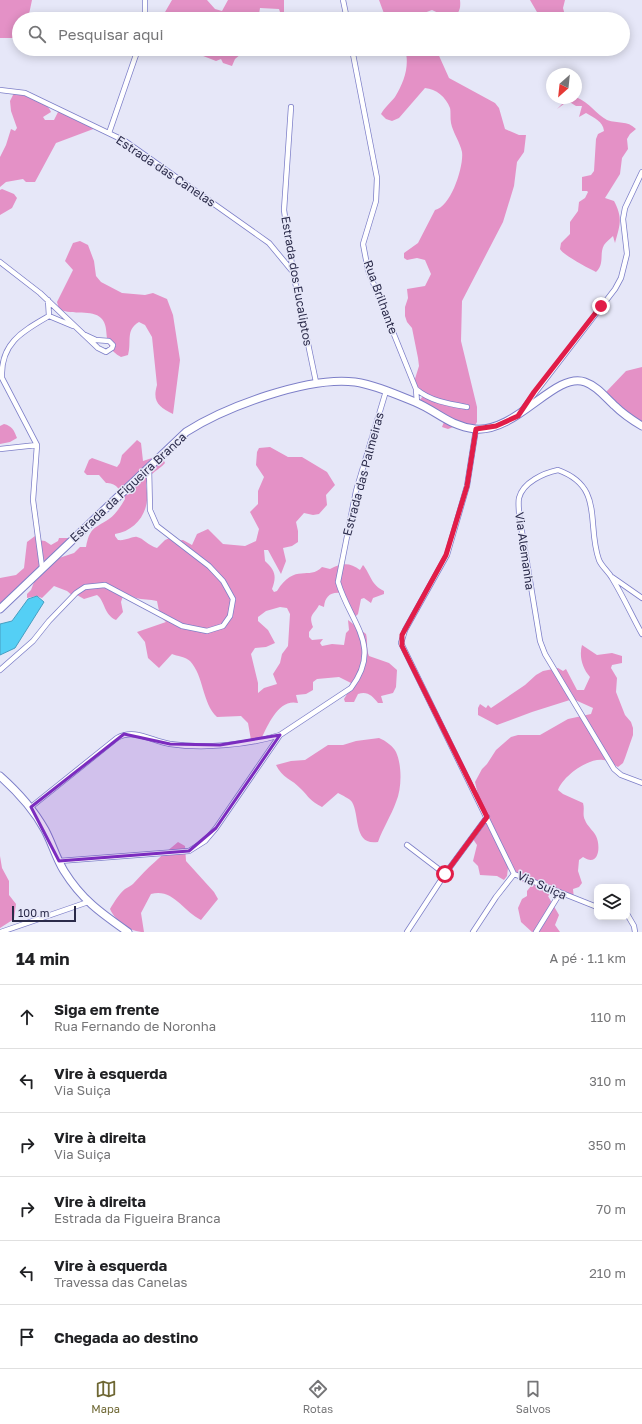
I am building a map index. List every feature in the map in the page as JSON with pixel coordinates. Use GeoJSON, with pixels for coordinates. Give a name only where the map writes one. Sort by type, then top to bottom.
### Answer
{"type":"FeatureCollection","features":[{"type":"Feature","properties":{"kind":"main road","name":"Estrada da Figueira Branca"},"geometry":{"type":"LineString","coordinates":[[0,609],[42,567],[186,432],[202,423],[243,405],[295,387],[316,382],[355,382],[379,388],[417,403],[448,422],[476,429],[496,426],[518,416],[559,385],[576,380],[593,386],[616,407],[642,426]]}},
{"type":"Feature","properties":{"kind":"main road"},"geometry":{"type":"LineString","coordinates":[[0,776],[31,807],[45,830],[64,871],[88,902],[128,932]]}},
{"type":"Feature","properties":{"kind":"street"},"geometry":{"type":"LineString","coordinates":[[145,0],[145,12]]}},
{"type":"Feature","properties":{"kind":"street"},"geometry":{"type":"LineString","coordinates":[[343,0],[346,12]]}},
{"type":"Feature","properties":{"kind":"street"},"geometry":{"type":"LineString","coordinates":[[109,133],[136,56]]}},
{"type":"Feature","properties":{"kind":"street","name":"Rua Brilhante"},"geometry":{"type":"LineString","coordinates":[[353,56],[377,178],[376,200],[363,244],[368,270],[416,389],[417,403]]}},
{"type":"Feature","properties":{"kind":"street","name":"Estrada das Canelas"},"geometry":{"type":"LineString","coordinates":[[0,90],[26,93],[126,141],[269,243],[293,272]]}},
{"type":"Feature","properties":{"kind":"street","name":"Estrada dos Eucaliptos"},"geometry":{"type":"LineString","coordinates":[[291,107],[284,210],[293,272],[316,382]]}},
{"type":"Feature","properties":{"kind":"street"},"geometry":{"type":"LineString","coordinates":[[518,416],[534,392],[616,289],[621,278],[627,254],[623,219],[629,198],[642,172]]}},
{"type":"Feature","properties":{"kind":"street"},"geometry":{"type":"LineString","coordinates":[[0,262],[48,300],[83,334],[98,348],[106,352],[112,348],[113,345],[109,341],[96,340],[83,334]]}},
{"type":"Feature","properties":{"kind":"street"},"geometry":{"type":"LineString","coordinates":[[48,300],[49,316]]}},
{"type":"Feature","properties":{"kind":"street"},"geometry":{"type":"LineString","coordinates":[[49,316],[76,327]]}},
{"type":"Feature","properties":{"kind":"street"},"geometry":{"type":"LineString","coordinates":[[42,567],[33,500],[37,445],[2,378],[1,364],[8,345],[15,337],[49,316]]}},
{"type":"Feature","properties":{"kind":"street"},"geometry":{"type":"LineString","coordinates":[[416,389],[422,394],[441,402],[467,407]]}},
{"type":"Feature","properties":{"kind":"street","name":"Estrada das Palmeiras"},"geometry":{"type":"LineString","coordinates":[[59,861],[189,851],[204,841],[216,828],[280,736],[351,688],[364,666],[365,649],[363,640],[338,582],[356,491],[386,392]]}},
{"type":"Feature","properties":{"kind":"street","name":"Via Suiça"},"geometry":{"type":"LineString","coordinates":[[476,429],[467,486],[446,555],[405,630],[401,643],[514,874],[594,906]]}},
{"type":"Feature","properties":{"kind":"street"},"geometry":{"type":"LineString","coordinates":[[0,449],[37,445]]}},
{"type":"Feature","properties":{"kind":"street"},"geometry":{"type":"LineString","coordinates":[[0,670],[33,641],[48,621],[76,593],[85,587],[105,585],[182,626],[206,631],[223,626],[230,616],[233,599],[224,581],[209,566],[157,526],[150,510],[149,467]]}},
{"type":"Feature","properties":{"kind":"street","name":"Via Alemanha"},"geometry":{"type":"LineString","coordinates":[[642,634],[611,577],[600,562],[592,511],[584,487],[575,479],[558,470],[547,473],[529,484],[523,490],[520,498],[519,514],[540,641],[545,654],[614,769],[621,775],[642,783]]}},
{"type":"Feature","properties":{"kind":"street"},"geometry":{"type":"LineString","coordinates":[[611,577],[642,598]]}},
{"type":"Feature","properties":{"kind":"street"},"geometry":{"type":"LineString","coordinates":[[31,807],[124,734],[132,733],[170,744],[220,745],[261,741],[280,736]]}},
{"type":"Feature","properties":{"kind":"street"},"geometry":{"type":"LineString","coordinates":[[407,932],[445,874],[487,817]]}},
{"type":"Feature","properties":{"kind":"street"},"geometry":{"type":"LineString","coordinates":[[407,845],[445,874]]}},
{"type":"Feature","properties":{"kind":"street"},"geometry":{"type":"LineString","coordinates":[[473,932],[496,896],[514,874]]}},
{"type":"Feature","properties":{"kind":"street"},"geometry":{"type":"LineString","coordinates":[[536,932],[560,893]]}},
{"type":"Feature","properties":{"kind":"street"},"geometry":{"type":"LineString","coordinates":[[1,932],[88,902]]}},
{"type":"Feature","properties":{"kind":"street"},"geometry":{"type":"LineString","coordinates":[[630,919],[634,926],[635,932]]}},
{"type":"Feature","properties":{"kind":"street"},"geometry":{"type":"LineString","coordinates":[[13,928],[19,932]]}},
{"type":"Feature","properties":{"kind":"highlighted area"},"geometry":{"type":"Polygon","coordinates":[[[124,734],[170,744],[220,745],[280,735],[216,828],[189,851],[59,861],[31,807],[124,734]]]}},
{"type":"Feature","properties":{"kind":"shaded area"},"geometry":{"type":"Polygon","coordinates":[[[0,0],[32,0],[29,12],[12,12],[12,38],[0,38],[0,0]]]}},
{"type":"Feature","properties":{"kind":"shaded area"},"geometry":{"type":"Polygon","coordinates":[[[172,0],[207,0],[215,9],[222,11],[228,0],[284,0],[284,12],[280,12],[279,9],[260,8],[259,12],[165,12],[172,0]]]}},
{"type":"Feature","properties":{"kind":"shaded area"},"geometry":{"type":"Polygon","coordinates":[[[379,0],[460,0],[458,12],[436,12],[432,10],[427,12],[383,12],[379,0]]]}},
{"type":"Feature","properties":{"kind":"shaded area"},"geometry":{"type":"Polygon","coordinates":[[[530,0],[565,0],[563,8],[564,12],[537,12],[530,0]]]}},
{"type":"Feature","properties":{"kind":"shaded area"},"geometry":{"type":"Polygon","coordinates":[[[203,56],[239,56],[235,59],[232,66],[223,63],[221,59],[216,61],[203,56]]]}},
{"type":"Feature","properties":{"kind":"shaded area"},"geometry":{"type":"Polygon","coordinates":[[[406,56],[439,56],[449,78],[495,103],[499,108],[505,129],[519,135],[526,135],[524,152],[517,162],[514,186],[503,222],[462,301],[461,341],[477,407],[477,422],[474,427],[456,426],[448,429],[442,427],[444,422],[442,418],[419,401],[423,396],[414,382],[419,366],[412,328],[407,322],[405,316],[405,307],[408,298],[407,289],[425,286],[431,274],[425,260],[417,258],[407,260],[404,258],[404,253],[418,243],[435,210],[446,202],[451,194],[459,176],[462,152],[452,127],[448,104],[443,97],[433,90],[425,88],[399,118],[392,121],[386,119],[381,114],[395,97],[401,86],[407,62],[406,56]]]}},
{"type":"Feature","properties":{"kind":"shaded area"},"geometry":{"type":"Polygon","coordinates":[[[14,93],[29,96],[49,108],[51,112],[43,117],[45,120],[54,120],[59,110],[97,125],[96,128],[56,143],[35,182],[26,182],[23,179],[6,182],[0,187],[0,157],[11,129],[15,131],[17,128],[11,111],[10,101],[14,93]]]}},
{"type":"Feature","properties":{"kind":"shaded area"},"geometry":{"type":"Polygon","coordinates":[[[582,100],[607,120],[626,123],[636,129],[627,139],[628,149],[622,158],[620,174],[605,198],[614,201],[619,212],[620,222],[615,243],[613,236],[604,245],[600,266],[596,272],[571,258],[560,249],[561,243],[570,234],[570,222],[578,211],[579,202],[585,198],[588,192],[582,191],[582,177],[591,175],[594,171],[596,139],[598,134],[604,131],[600,122],[595,118],[586,113],[579,117],[582,106],[576,106],[573,104],[582,104],[582,100]]]}},
{"type":"Feature","properties":{"kind":"shaded area"},"geometry":{"type":"Polygon","coordinates":[[[2,189],[14,194],[17,198],[12,208],[0,215],[0,190],[2,189]]]}},
{"type":"Feature","properties":{"kind":"shaded area"},"geometry":{"type":"Polygon","coordinates":[[[80,241],[88,245],[94,261],[96,276],[101,282],[122,293],[145,295],[153,293],[167,299],[173,315],[180,360],[173,414],[160,406],[156,400],[155,396],[157,385],[152,337],[145,325],[139,322],[132,329],[130,333],[128,355],[121,357],[110,347],[106,327],[101,318],[93,314],[70,312],[59,309],[57,302],[73,270],[65,261],[73,243],[80,241]]]}},
{"type":"Feature","properties":{"kind":"shaded area"},"geometry":{"type":"Polygon","coordinates":[[[642,367],[642,426],[624,412],[606,392],[626,371],[642,367]]]}},
{"type":"Feature","properties":{"kind":"shaded area"},"geometry":{"type":"Polygon","coordinates":[[[4,424],[12,429],[17,438],[10,442],[0,444],[0,426],[4,424]]]}},
{"type":"Feature","properties":{"kind":"shaded area"},"geometry":{"type":"Polygon","coordinates":[[[137,440],[141,443],[143,461],[161,455],[165,463],[151,475],[147,481],[146,507],[139,520],[129,529],[115,534],[118,540],[137,537],[157,548],[165,540],[172,537],[177,541],[183,540],[192,545],[197,534],[208,529],[223,544],[245,546],[256,541],[259,529],[250,512],[258,504],[258,491],[264,477],[256,465],[257,452],[259,448],[270,447],[288,457],[302,457],[327,472],[335,485],[326,495],[327,505],[319,514],[313,515],[304,513],[296,522],[298,542],[292,546],[283,548],[286,561],[281,574],[268,550],[264,550],[265,561],[273,570],[275,577],[272,589],[274,592],[277,591],[284,582],[296,574],[312,573],[322,567],[330,569],[345,564],[356,567],[360,570],[363,565],[376,586],[384,591],[384,594],[373,598],[371,603],[364,598],[361,599],[358,614],[356,616],[353,615],[340,593],[331,594],[327,598],[324,607],[319,605],[312,615],[311,619],[313,627],[309,632],[309,637],[312,640],[323,639],[320,643],[322,646],[332,644],[344,645],[346,633],[349,630],[348,620],[366,634],[369,656],[389,663],[397,670],[396,687],[393,693],[381,696],[383,703],[378,703],[372,696],[364,693],[358,694],[354,702],[345,702],[344,699],[353,684],[339,677],[317,679],[313,682],[313,690],[306,694],[296,695],[298,703],[291,703],[280,708],[271,720],[262,737],[251,740],[248,723],[241,716],[217,717],[212,711],[208,704],[195,667],[190,661],[172,654],[159,668],[148,658],[145,642],[137,632],[166,622],[160,616],[157,601],[138,599],[124,593],[121,602],[123,612],[116,620],[109,615],[102,601],[97,595],[84,599],[77,595],[73,596],[67,591],[54,586],[42,598],[37,596],[27,598],[27,594],[31,590],[34,582],[45,570],[8,600],[0,603],[0,578],[16,575],[24,568],[27,542],[35,536],[37,540],[45,541],[51,545],[58,541],[59,538],[72,538],[59,558],[74,553],[80,547],[86,547],[93,529],[109,519],[116,512],[125,499],[120,490],[113,484],[106,483],[99,475],[87,475],[84,472],[89,460],[92,458],[117,467],[120,463],[122,455],[137,440]],[[280,607],[266,611],[258,617],[258,621],[268,630],[275,643],[266,647],[255,648],[251,654],[258,683],[258,693],[264,688],[277,684],[273,674],[280,663],[282,654],[288,646],[290,614],[287,608],[280,607]]]}},
{"type":"Feature","properties":{"kind":"shaded area"},"geometry":{"type":"Polygon","coordinates":[[[582,645],[597,655],[612,653],[622,656],[622,663],[612,665],[611,668],[617,678],[616,692],[625,715],[631,722],[633,735],[623,763],[618,767],[605,760],[590,762],[570,774],[558,790],[563,794],[583,803],[584,818],[598,840],[598,850],[595,858],[592,860],[588,860],[583,857],[579,860],[578,871],[582,883],[579,887],[573,889],[574,899],[552,893],[548,896],[559,915],[555,925],[560,932],[532,932],[521,922],[518,908],[522,899],[527,896],[527,891],[531,886],[524,883],[509,867],[507,876],[504,880],[497,876],[480,875],[478,866],[473,861],[477,845],[473,839],[484,820],[475,782],[482,769],[496,750],[511,737],[518,735],[540,735],[568,719],[591,714],[593,708],[573,699],[497,725],[478,715],[478,708],[480,704],[486,708],[488,705],[491,708],[525,685],[536,675],[543,671],[558,668],[563,671],[566,669],[577,690],[584,690],[590,677],[582,662],[582,645]]]}},
{"type":"Feature","properties":{"kind":"shaded area"},"geometry":{"type":"Polygon","coordinates":[[[379,738],[389,744],[396,752],[399,763],[400,777],[398,796],[378,842],[370,842],[361,835],[352,802],[349,799],[338,793],[322,807],[312,801],[298,786],[284,776],[276,765],[291,761],[305,760],[328,745],[343,745],[356,741],[379,738]]]}},
{"type":"Feature","properties":{"kind":"shaded area"},"geometry":{"type":"Polygon","coordinates":[[[178,842],[185,846],[186,861],[214,892],[218,899],[201,920],[172,897],[159,893],[151,894],[141,913],[144,932],[139,932],[124,925],[116,918],[110,909],[115,901],[125,889],[132,885],[178,842]]]}},
{"type":"Feature","properties":{"kind":"shaded area"},"geometry":{"type":"Polygon","coordinates":[[[0,856],[2,868],[9,881],[9,895],[16,904],[14,919],[0,928],[0,856]]]}},
{"type":"Feature","properties":{"kind":"water"},"geometry":{"type":"Polygon","coordinates":[[[37,596],[44,602],[15,648],[0,655],[0,624],[12,621],[28,599],[37,596]]]}},
{"type":"Feature","properties":{"kind":"route"},"geometry":{"type":"LineString","coordinates":[[445,874],[487,817],[402,646],[402,635],[446,555],[467,486],[476,429],[496,426],[518,416],[534,392],[601,306]]}}]}
